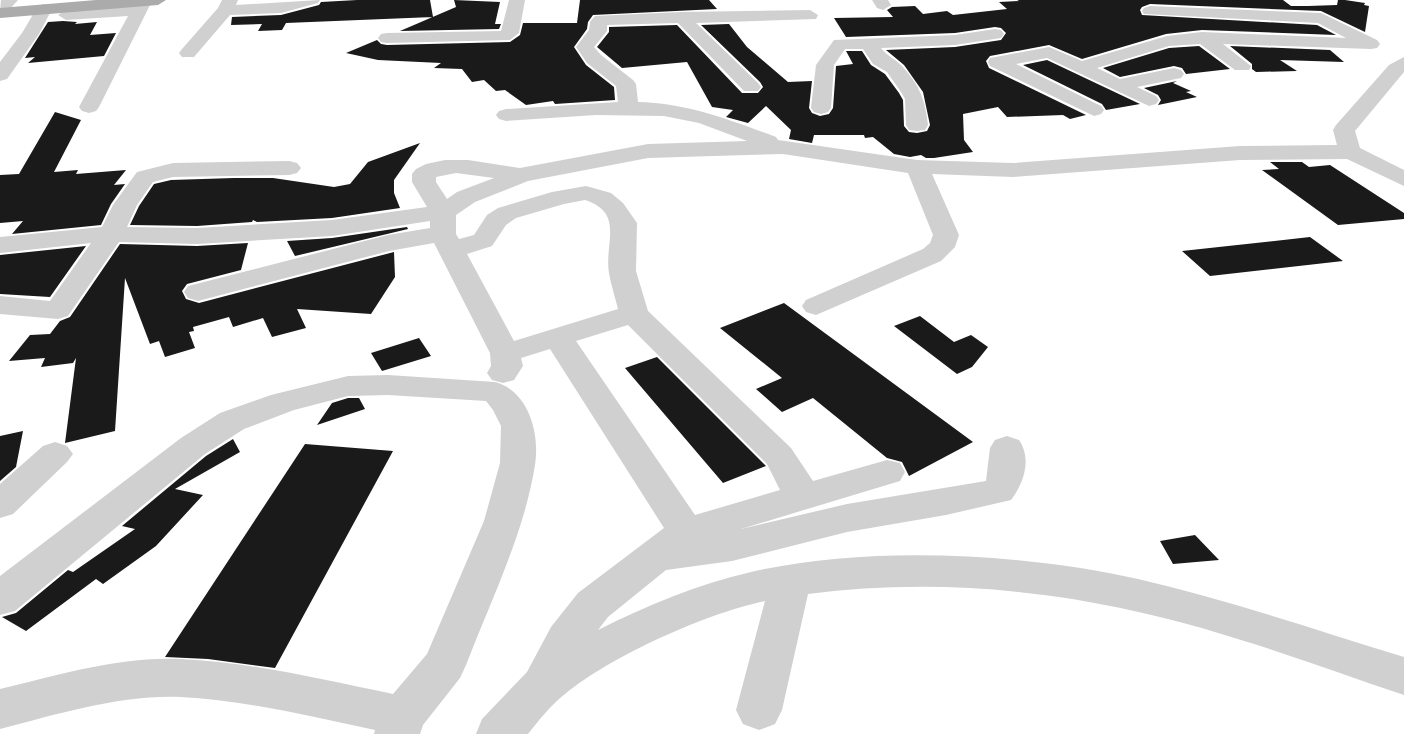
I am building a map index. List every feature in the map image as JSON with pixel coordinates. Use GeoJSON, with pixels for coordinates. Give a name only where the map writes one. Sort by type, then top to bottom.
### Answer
{"type":"FeatureCollection","features":[{"type":"Feature","properties":{"kind":"main road"},"geometry":{"type":"LineString","coordinates":[[3,7],[99,0]]}},
{"type":"Feature","properties":{"kind":"main road"},"geometry":{"type":"LineString","coordinates":[[3,7],[44,9],[147,4]]}},
{"type":"Feature","properties":{"kind":"street"},"geometry":{"type":"LineString","coordinates":[[188,53],[227,5],[281,8],[312,0]]}},
{"type":"Feature","properties":{"kind":"street"},"geometry":{"type":"LineString","coordinates":[[387,38],[504,36],[510,33],[517,0]]}},
{"type":"Feature","properties":{"kind":"street"},"geometry":{"type":"LineString","coordinates":[[794,0],[840,44],[955,40],[995,34]]}},
{"type":"Feature","properties":{"kind":"street"},"geometry":{"type":"LineString","coordinates":[[1132,0],[1203,38],[1242,66]]}},
{"type":"Feature","properties":{"kind":"street"},"geometry":{"type":"LineString","coordinates":[[66,15],[147,4]]}},
{"type":"Feature","properties":{"kind":"street"},"geometry":{"type":"LineString","coordinates":[[89,107],[147,4]]}},
{"type":"Feature","properties":{"kind":"street"},"geometry":{"type":"LineString","coordinates":[[0,75],[30,34],[44,9]]}},
{"type":"Feature","properties":{"kind":"street"},"geometry":{"type":"LineString","coordinates":[[1080,67],[1167,40],[1203,38],[1371,44],[1329,20],[1311,16],[1150,11]]}},
{"type":"Feature","properties":{"kind":"street"},"geometry":{"type":"LineString","coordinates":[[629,110],[626,84],[586,51],[585,45],[598,31],[598,22],[601,20],[810,15]]}},
{"type":"Feature","properties":{"kind":"street"},"geometry":{"type":"LineString","coordinates":[[681,18],[751,87]]}},
{"type":"Feature","properties":{"kind":"street"},"geometry":{"type":"LineString","coordinates":[[1369,34],[1387,41]]}},
{"type":"Feature","properties":{"kind":"street"},"geometry":{"type":"LineString","coordinates":[[868,43],[880,60],[894,68],[911,92],[915,99],[917,125]]}},
{"type":"Feature","properties":{"kind":"street"},"geometry":{"type":"LineString","coordinates":[[821,108],[825,65],[840,44]]}},
{"type":"Feature","properties":{"kind":"street"},"geometry":{"type":"LineString","coordinates":[[1094,110],[997,62],[1049,52],[1149,100]]}},
{"type":"Feature","properties":{"kind":"street"},"geometry":{"type":"LineString","coordinates":[[1351,152],[1344,130],[1396,69],[1404,63]]}},
{"type":"Feature","properties":{"kind":"street"},"geometry":{"type":"LineString","coordinates":[[1117,85],[1174,74]]}},
{"type":"Feature","properties":{"kind":"street"},"geometry":{"type":"LineString","coordinates":[[506,115],[665,110],[689,114],[783,147]]}},
{"type":"Feature","properties":{"kind":"street"},"geometry":{"type":"LineString","coordinates":[[198,292],[388,243],[446,232],[475,193],[522,175],[640,152],[783,147],[917,167],[1013,170],[1240,153],[1351,152],[1404,179]]}},
{"type":"Feature","properties":{"kind":"street"},"geometry":{"type":"LineString","coordinates":[[495,392],[507,366],[505,353],[446,232],[424,182],[424,174],[430,170],[451,166],[522,175]]}},
{"type":"Feature","properties":{"kind":"street"},"geometry":{"type":"LineString","coordinates":[[816,306],[916,264],[942,247],[946,235],[917,167]]}},
{"type":"Feature","properties":{"kind":"street"},"geometry":{"type":"LineString","coordinates":[[0,305],[58,310],[111,234],[125,205],[145,177],[172,170],[289,168]]}},
{"type":"Feature","properties":{"kind":"street"},"geometry":{"type":"LineString","coordinates":[[0,245],[111,234],[197,236],[332,228],[446,232],[483,240],[496,220],[507,213],[561,197],[586,193],[602,198],[614,208],[624,223],[622,271],[634,314],[779,456],[788,468],[802,497]]}},
{"type":"Feature","properties":{"kind":"street"},"geometry":{"type":"LineString","coordinates":[[505,353],[634,314]]}},
{"type":"Feature","properties":{"kind":"street"},"geometry":{"type":"LineString","coordinates":[[558,337],[686,532]]}},
{"type":"Feature","properties":{"kind":"street"},"geometry":{"type":"LineString","coordinates":[[0,599],[193,446],[232,421],[283,402],[348,386],[388,385],[495,392],[508,406],[518,426],[518,463],[503,521],[444,665],[400,725],[262,687],[180,678],[99,684],[0,709]]}},
{"type":"Feature","properties":{"kind":"street"},"geometry":{"type":"LineString","coordinates":[[652,557],[732,546],[847,518],[946,502],[998,490],[1006,481],[1007,448]]}},
{"type":"Feature","properties":{"kind":"street"},"geometry":{"type":"LineString","coordinates":[[0,505],[54,454]]}},
{"type":"Feature","properties":{"kind":"street"},"geometry":{"type":"LineString","coordinates":[[543,686],[566,640],[593,605],[686,532],[886,472]]}},
{"type":"Feature","properties":{"kind":"street"},"geometry":{"type":"LineString","coordinates":[[499,734],[543,686],[587,655],[664,618],[750,588],[830,575],[911,573],[1011,576],[1098,588],[1193,609],[1404,676]]}},
{"type":"Feature","properties":{"kind":"street"},"geometry":{"type":"LineString","coordinates":[[759,710],[790,582]]}},
{"type":"Feature","properties":{"kind":"building"},"geometry":{"type":"Polygon","coordinates":[[[430,0],[433,17],[286,23],[282,30],[258,31],[262,24],[231,25],[232,17],[281,15],[319,5],[321,2],[430,0]]]}},
{"type":"Feature","properties":{"kind":"building"},"geometry":{"type":"Polygon","coordinates":[[[454,0],[500,2],[495,24],[501,24],[499,29],[400,31],[456,7],[454,0]]]}},
{"type":"Feature","properties":{"kind":"building"},"geometry":{"type":"Polygon","coordinates":[[[580,0],[709,0],[717,9],[593,15],[588,22],[587,29],[574,47],[586,65],[614,87],[615,100],[555,104],[553,101],[526,105],[505,90],[496,91],[484,80],[472,82],[462,69],[434,68],[441,63],[378,60],[346,53],[377,40],[387,45],[510,42],[520,35],[523,23],[577,23],[580,0]]]}},
{"type":"Feature","properties":{"kind":"building"},"geometry":{"type":"Polygon","coordinates":[[[1017,0],[1283,0],[1291,6],[1308,6],[1337,5],[1338,0],[1345,0],[1365,3],[1364,5],[1369,6],[1365,32],[1321,11],[1150,4],[1142,7],[1140,10],[1142,15],[1317,25],[1336,35],[1202,30],[1166,34],[1082,59],[1049,45],[990,56],[986,61],[989,68],[1086,115],[1070,119],[1063,115],[1007,117],[998,107],[963,114],[964,140],[973,152],[934,158],[894,154],[873,137],[865,138],[864,135],[814,135],[812,143],[789,139],[791,130],[766,106],[748,123],[726,117],[733,110],[712,107],[687,62],[622,68],[597,47],[609,32],[609,27],[677,25],[742,93],[758,93],[763,87],[760,82],[701,25],[729,24],[747,47],[788,82],[812,81],[809,108],[812,113],[820,116],[829,114],[833,108],[836,66],[853,64],[846,51],[862,51],[871,65],[885,74],[899,93],[903,100],[904,126],[909,132],[917,133],[927,131],[930,125],[923,92],[904,65],[886,50],[955,47],[1001,40],[1006,33],[1001,28],[995,27],[955,33],[846,37],[834,18],[893,17],[887,10],[892,7],[915,6],[923,14],[947,11],[953,15],[1007,9],[999,2],[1019,1],[1017,0]]]}},
{"type":"Feature","properties":{"kind":"building"},"geometry":{"type":"Polygon","coordinates":[[[48,22],[77,22],[75,24],[97,22],[90,35],[116,33],[104,56],[28,63],[35,57],[25,58],[48,22]]]}},
{"type":"Feature","properties":{"kind":"building"},"geometry":{"type":"Polygon","coordinates":[[[1199,46],[1230,69],[1186,74],[1182,68],[1174,66],[1120,77],[1103,68],[1169,48],[1199,46]]]}},
{"type":"Feature","properties":{"kind":"building"},"geometry":{"type":"Polygon","coordinates":[[[1230,46],[1330,50],[1344,62],[1280,60],[1297,71],[1256,72],[1252,69],[1252,64],[1230,46]]]}},
{"type":"Feature","properties":{"kind":"building"},"geometry":{"type":"Polygon","coordinates":[[[1047,60],[1140,104],[1106,110],[1102,104],[1023,65],[1047,60]]]}},
{"type":"Feature","properties":{"kind":"building"},"geometry":{"type":"Polygon","coordinates":[[[1177,81],[1173,83],[1191,91],[1186,92],[1197,97],[1158,105],[1161,100],[1158,95],[1144,88],[1177,81]]]}},
{"type":"Feature","properties":{"kind":"building"},"geometry":{"type":"Polygon","coordinates":[[[55,112],[81,120],[54,172],[78,170],[76,174],[126,170],[114,185],[125,184],[111,204],[101,225],[12,234],[23,221],[0,223],[0,175],[19,174],[55,112]]]}},
{"type":"Feature","properties":{"kind":"building"},"geometry":{"type":"Polygon","coordinates":[[[420,143],[394,180],[394,193],[400,208],[332,218],[257,222],[253,220],[252,222],[197,226],[130,225],[139,206],[154,184],[171,180],[273,178],[334,187],[350,184],[368,162],[420,143]]]}},
{"type":"Feature","properties":{"kind":"building"},"geometry":{"type":"Polygon","coordinates":[[[1270,162],[1302,162],[1309,167],[1330,165],[1404,213],[1404,219],[1338,225],[1262,170],[1279,169],[1270,162]]]}},
{"type":"Feature","properties":{"kind":"building"},"geometry":{"type":"Polygon","coordinates":[[[407,227],[408,229],[295,256],[287,241],[332,238],[407,227]]]}},
{"type":"Feature","properties":{"kind":"building"},"geometry":{"type":"Polygon","coordinates":[[[1310,237],[1343,261],[1210,276],[1182,251],[1310,237]]]}},
{"type":"Feature","properties":{"kind":"building"},"geometry":{"type":"Polygon","coordinates":[[[248,243],[241,270],[187,284],[182,291],[186,299],[199,303],[394,252],[395,277],[371,314],[297,309],[306,328],[272,337],[263,318],[233,327],[229,317],[193,327],[194,331],[189,332],[195,348],[165,357],[159,341],[150,344],[125,278],[115,431],[65,443],[76,358],[73,363],[41,367],[45,358],[9,361],[30,335],[50,334],[60,321],[70,317],[120,244],[197,246],[248,243]]]}},
{"type":"Feature","properties":{"kind":"building"},"geometry":{"type":"Polygon","coordinates":[[[86,246],[50,297],[0,294],[0,255],[86,246]]]}},
{"type":"Feature","properties":{"kind":"building"},"geometry":{"type":"Polygon","coordinates":[[[784,303],[973,442],[909,476],[902,462],[887,458],[813,398],[782,412],[756,389],[782,378],[720,328],[784,303]]]}},
{"type":"Feature","properties":{"kind":"building"},"geometry":{"type":"Polygon","coordinates":[[[920,316],[954,342],[971,335],[988,347],[972,367],[957,374],[894,326],[920,316]]]}},
{"type":"Feature","properties":{"kind":"building"},"geometry":{"type":"Polygon","coordinates":[[[419,338],[431,356],[382,371],[371,353],[419,338]]]}},
{"type":"Feature","properties":{"kind":"building"},"geometry":{"type":"Polygon","coordinates":[[[657,357],[766,466],[723,483],[625,368],[657,357]]]}},
{"type":"Feature","properties":{"kind":"building"},"geometry":{"type":"Polygon","coordinates":[[[348,398],[359,398],[365,409],[317,425],[332,403],[348,398]]]}},
{"type":"Feature","properties":{"kind":"building"},"geometry":{"type":"Polygon","coordinates":[[[23,431],[16,467],[0,481],[0,436],[23,431]]]}},
{"type":"Feature","properties":{"kind":"building"},"geometry":{"type":"Polygon","coordinates":[[[233,439],[240,452],[175,489],[203,495],[156,546],[103,584],[96,579],[26,631],[2,617],[16,613],[68,570],[73,572],[135,529],[122,526],[206,456],[233,439]]]}},
{"type":"Feature","properties":{"kind":"building"},"geometry":{"type":"Polygon","coordinates":[[[305,444],[393,451],[275,668],[208,659],[165,657],[305,444]]]}},
{"type":"Feature","properties":{"kind":"building"},"geometry":{"type":"Polygon","coordinates":[[[1195,535],[1219,560],[1173,564],[1160,541],[1195,535]]]}}]}
